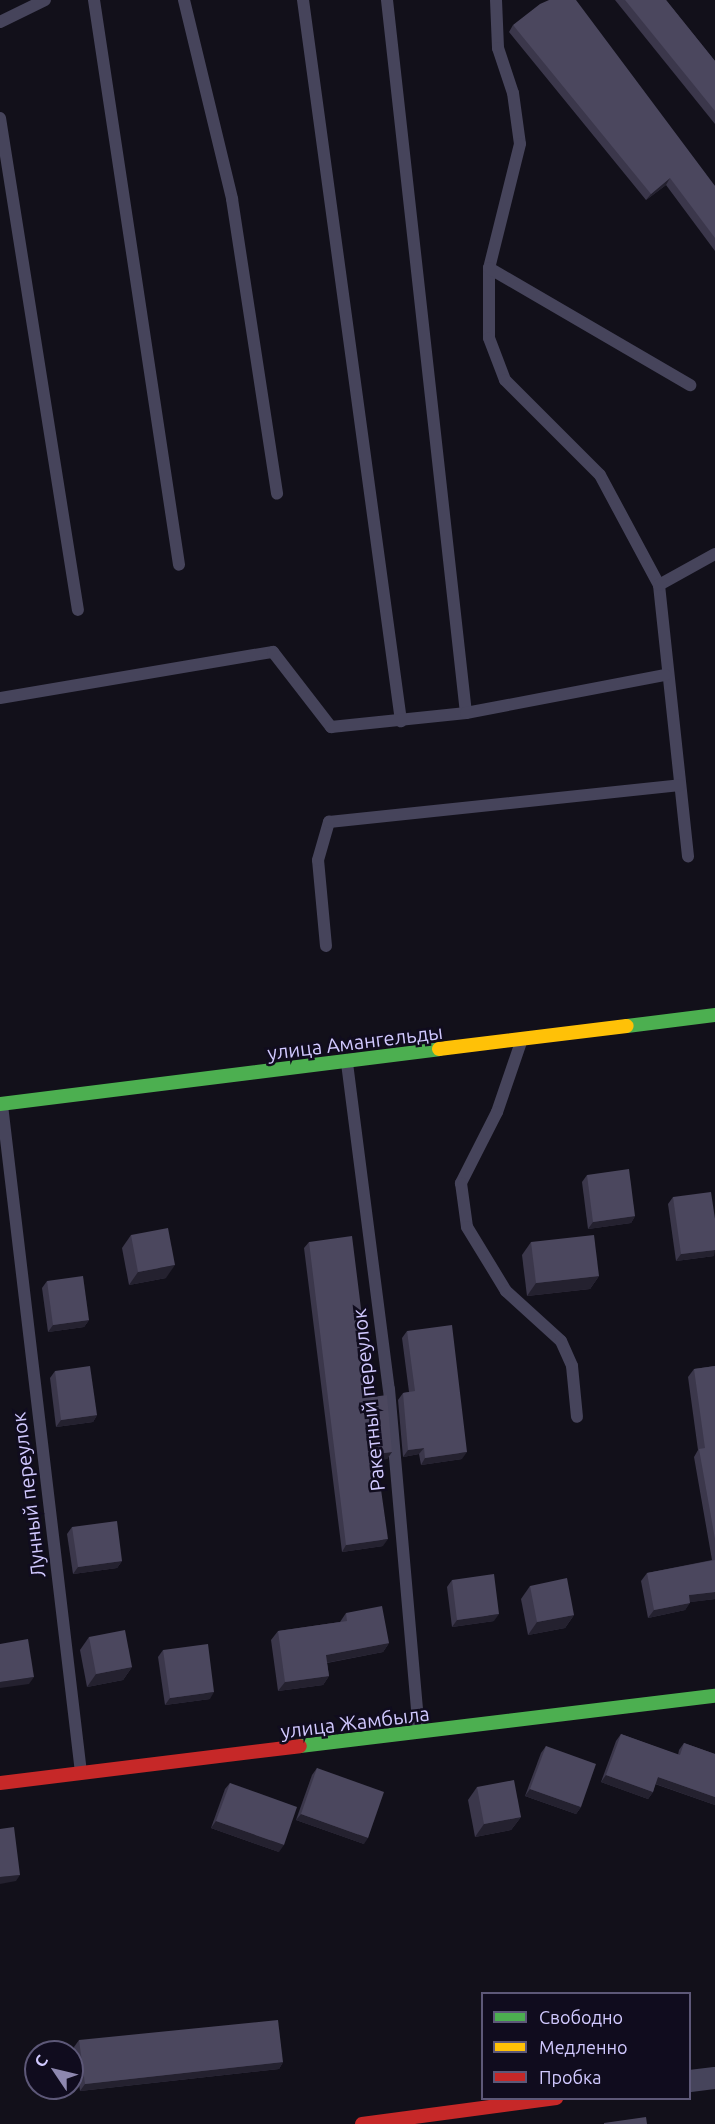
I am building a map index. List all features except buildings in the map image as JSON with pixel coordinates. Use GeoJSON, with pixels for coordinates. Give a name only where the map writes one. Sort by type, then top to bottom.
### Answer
{"type":"FeatureCollection","features":[{"type":"Feature","properties":{"kind":"street","name":"улица Амангельды"},"geometry":{"type":"LineString","coordinates":[[1,1104],[347,1063],[715,1015]]}},
{"type":"Feature","properties":{"kind":"street","name":"улица Жамбыла"},"geometry":{"type":"LineString","coordinates":[[0,1783],[420,1734],[715,1696]]}},
{"type":"Feature","properties":{"kind":"street"},"geometry":{"type":"LineString","coordinates":[[691,2081],[715,2078]]}},
{"type":"Feature","properties":{"kind":"street"},"geometry":{"type":"LineString","coordinates":[[362,2124],[541,2100]]}},
{"type":"Feature","properties":{"kind":"lane"},"geometry":{"type":"LineString","coordinates":[[0,22],[45,0]]}},
{"type":"Feature","properties":{"kind":"lane"},"geometry":{"type":"LineString","coordinates":[[94,0],[178,565]]}},
{"type":"Feature","properties":{"kind":"lane"},"geometry":{"type":"LineString","coordinates":[[184,0],[232,199],[277,494]]}},
{"type":"Feature","properties":{"kind":"lane"},"geometry":{"type":"LineString","coordinates":[[303,0],[401,721]]}},
{"type":"Feature","properties":{"kind":"lane"},"geometry":{"type":"LineString","coordinates":[[387,0],[466,713]]}},
{"type":"Feature","properties":{"kind":"lane"},"geometry":{"type":"LineString","coordinates":[[496,0],[498,48],[513,93],[520,144],[489,268],[489,338],[505,380],[600,476],[659,585],[665,675],[681,785],[688,856]]}},
{"type":"Feature","properties":{"kind":"lane"},"geometry":{"type":"LineString","coordinates":[[0,118],[78,610]]}},
{"type":"Feature","properties":{"kind":"lane"},"geometry":{"type":"LineString","coordinates":[[489,268],[690,385]]}},
{"type":"Feature","properties":{"kind":"lane"},"geometry":{"type":"LineString","coordinates":[[659,585],[715,554]]}},
{"type":"Feature","properties":{"kind":"lane"},"geometry":{"type":"LineString","coordinates":[[0,698],[273,652],[331,728],[466,713],[665,675]]}},
{"type":"Feature","properties":{"kind":"lane"},"geometry":{"type":"LineString","coordinates":[[326,946],[318,860],[329,822],[681,785]]}},
{"type":"Feature","properties":{"kind":"lane"},"geometry":{"type":"LineString","coordinates":[[521,1041],[497,1112],[461,1183],[464,1205],[479,1253],[506,1291],[561,1341],[572,1366],[577,1417]]}},
{"type":"Feature","properties":{"kind":"lane","name":"Ракетный переулок"},"geometry":{"type":"LineString","coordinates":[[347,1063],[389,1389],[420,1734]]}},
{"type":"Feature","properties":{"kind":"lane","name":"Лунный переулок"},"geometry":{"type":"LineString","coordinates":[[1,1104],[81,1774]]}},
{"type":"Feature","properties":{"kind":"traffic: fast"},"geometry":{"type":"LineString","coordinates":[[627,1026],[715,1015]]}},
{"type":"Feature","properties":{"kind":"traffic: fast"},"geometry":{"type":"LineString","coordinates":[[0,1104],[439,1049]]}},
{"type":"Feature","properties":{"kind":"traffic: fast"},"geometry":{"type":"LineString","coordinates":[[300,1746],[715,1696]]}},
{"type":"Feature","properties":{"kind":"traffic: slow"},"geometry":{"type":"LineString","coordinates":[[439,1049],[627,1026]]}},
{"type":"Feature","properties":{"kind":"traffic: jam"},"geometry":{"type":"LineString","coordinates":[[0,1783],[300,1746]]}},
{"type":"Feature","properties":{"kind":"traffic: jam"},"geometry":{"type":"LineString","coordinates":[[362,2124],[541,2100]]}}]}
